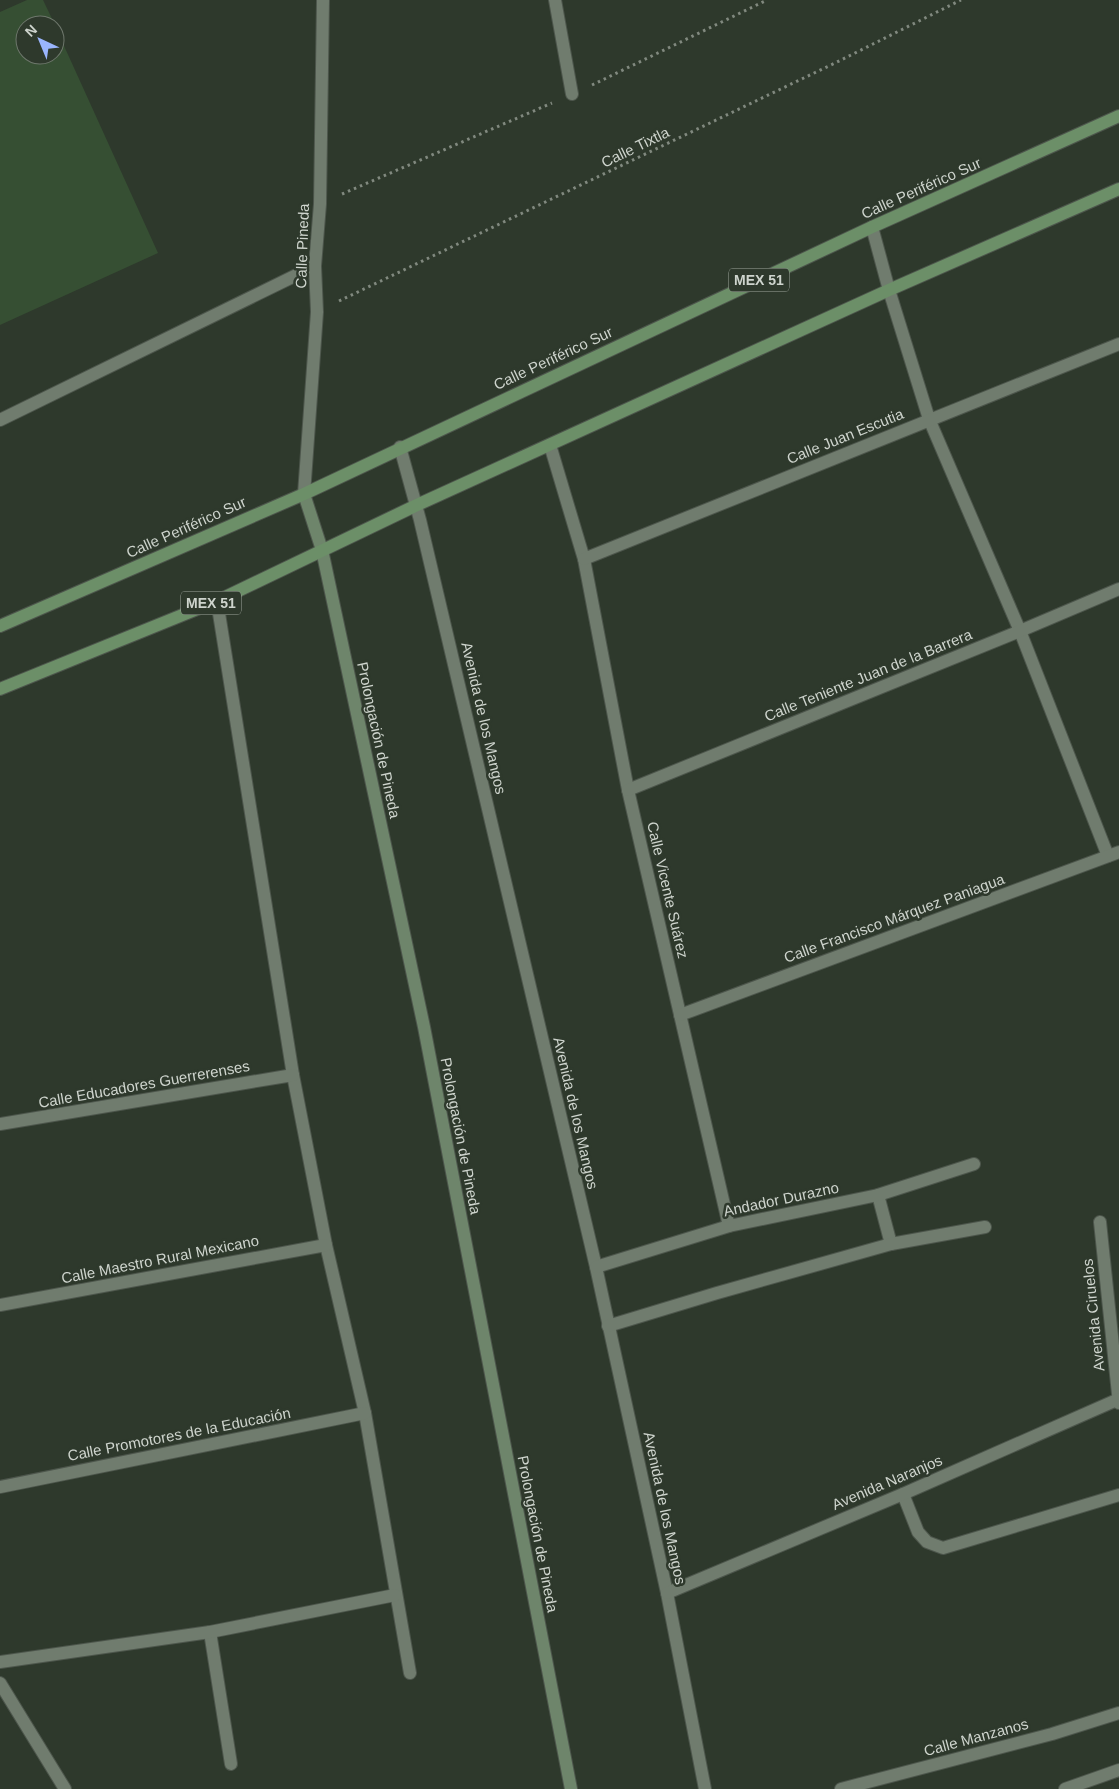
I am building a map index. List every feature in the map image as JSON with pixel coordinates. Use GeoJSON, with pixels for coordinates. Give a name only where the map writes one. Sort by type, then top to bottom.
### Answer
{"type":"FeatureCollection","features":[{"type":"Feature","properties":{"kind":"main road","name":"Calle Periférico Sur"},"geometry":{"type":"LineString","coordinates":[[0,626],[304,494],[400,447],[872,227],[1119,116]]}},
{"type":"Feature","properties":{"kind":"main road","name":"MEX 51"},"geometry":{"type":"LineString","coordinates":[[0,689],[217,601],[417,506],[889,290],[1119,190]]}},
{"type":"Feature","properties":{"kind":"street","name":"Calle Pineda"},"geometry":{"type":"LineString","coordinates":[[304,494],[317,312],[315,266],[320,204],[323,0]]}},
{"type":"Feature","properties":{"kind":"street"},"geometry":{"type":"LineString","coordinates":[[555,0],[572,94]]}},
{"type":"Feature","properties":{"kind":"street"},"geometry":{"type":"LineString","coordinates":[[872,227],[889,290],[929,419],[1114,854]]}},
{"type":"Feature","properties":{"kind":"street"},"geometry":{"type":"LineString","coordinates":[[0,420],[315,266]]}},
{"type":"Feature","properties":{"kind":"street","name":"Calle Juan Escutia"},"geometry":{"type":"LineString","coordinates":[[584,559],[1119,344]]}},
{"type":"Feature","properties":{"kind":"street","name":"Calle Vicente Suárez"},"geometry":{"type":"LineString","coordinates":[[550,445],[584,559],[628,790],[729,1226]]}},
{"type":"Feature","properties":{"kind":"street","name":"Avenida de los Mangos"},"geometry":{"type":"LineString","coordinates":[[400,447],[417,506],[596,1267],[667,1593],[705,1789]]}},
{"type":"Feature","properties":{"kind":"street","name":"Prolongación de Pineda"},"geometry":{"type":"LineString","coordinates":[[304,494],[322,550],[424,1027],[570,1789]]}},
{"type":"Feature","properties":{"kind":"street","name":"Calle Teniente Juan de la Barrera"},"geometry":{"type":"LineString","coordinates":[[628,790],[1119,589]]}},
{"type":"Feature","properties":{"kind":"street"},"geometry":{"type":"LineString","coordinates":[[217,601],[292,1075],[326,1245],[365,1413],[410,1673]]}},
{"type":"Feature","properties":{"kind":"street","name":"Calle Francisco Márquez Paniagua"},"geometry":{"type":"LineString","coordinates":[[680,1015],[1114,854]]}},
{"type":"Feature","properties":{"kind":"street","name":"Calle Educadores Guerrerenses"},"geometry":{"type":"LineString","coordinates":[[0,1124],[292,1075]]}},
{"type":"Feature","properties":{"kind":"street","name":"Andador Durazno"},"geometry":{"type":"LineString","coordinates":[[596,1267],[729,1226],[878,1195],[974,1164]]}},
{"type":"Feature","properties":{"kind":"street"},"geometry":{"type":"LineString","coordinates":[[878,1195],[891,1244]]}},
{"type":"Feature","properties":{"kind":"street","name":"Avenida Ciruelos"},"geometry":{"type":"LineString","coordinates":[[1100,1222],[1119,1404]]}},
{"type":"Feature","properties":{"kind":"street"},"geometry":{"type":"LineString","coordinates":[[608,1326],[891,1244],[985,1227]]}},
{"type":"Feature","properties":{"kind":"street","name":"Calle Maestro Rural Mexicano"},"geometry":{"type":"LineString","coordinates":[[0,1305],[326,1245]]}},
{"type":"Feature","properties":{"kind":"street","name":"Avenida Naranjos"},"geometry":{"type":"LineString","coordinates":[[667,1593],[904,1494],[1118,1399]]}},
{"type":"Feature","properties":{"kind":"street","name":"Calle Promotores de la Educación"},"geometry":{"type":"LineString","coordinates":[[0,1487],[365,1413]]}},
{"type":"Feature","properties":{"kind":"street"},"geometry":{"type":"LineString","coordinates":[[904,1494],[918,1532],[927,1542],[943,1548],[1119,1496]]}},
{"type":"Feature","properties":{"kind":"street"},"geometry":{"type":"LineString","coordinates":[[0,1662],[210,1632],[395,1595]]}},
{"type":"Feature","properties":{"kind":"street"},"geometry":{"type":"LineString","coordinates":[[210,1632],[231,1764]]}},
{"type":"Feature","properties":{"kind":"street"},"geometry":{"type":"LineString","coordinates":[[0,1683],[65,1789]]}},
{"type":"Feature","properties":{"kind":"street","name":"Calle Manzanos"},"geometry":{"type":"LineString","coordinates":[[841,1789],[1052,1734],[1119,1713]]}},
{"type":"Feature","properties":{"kind":"street"},"geometry":{"type":"LineString","coordinates":[[1065,1789],[1119,1770]]}},
{"type":"Feature","properties":{"kind":"path"},"geometry":{"type":"LineString","coordinates":[[320,204],[572,94],[767,0]]}},
{"type":"Feature","properties":{"kind":"path","name":"Calle Tixtla"},"geometry":{"type":"LineString","coordinates":[[317,312],[835,63],[961,0]]}},
{"type":"Feature","properties":{"kind":"green space"},"geometry":{"type":"Polygon","coordinates":[[[27,0],[43,0],[50,15],[15,15],[15,65],[65,65],[65,48],[158,253],[0,325],[0,12],[27,0]]]}}]}
